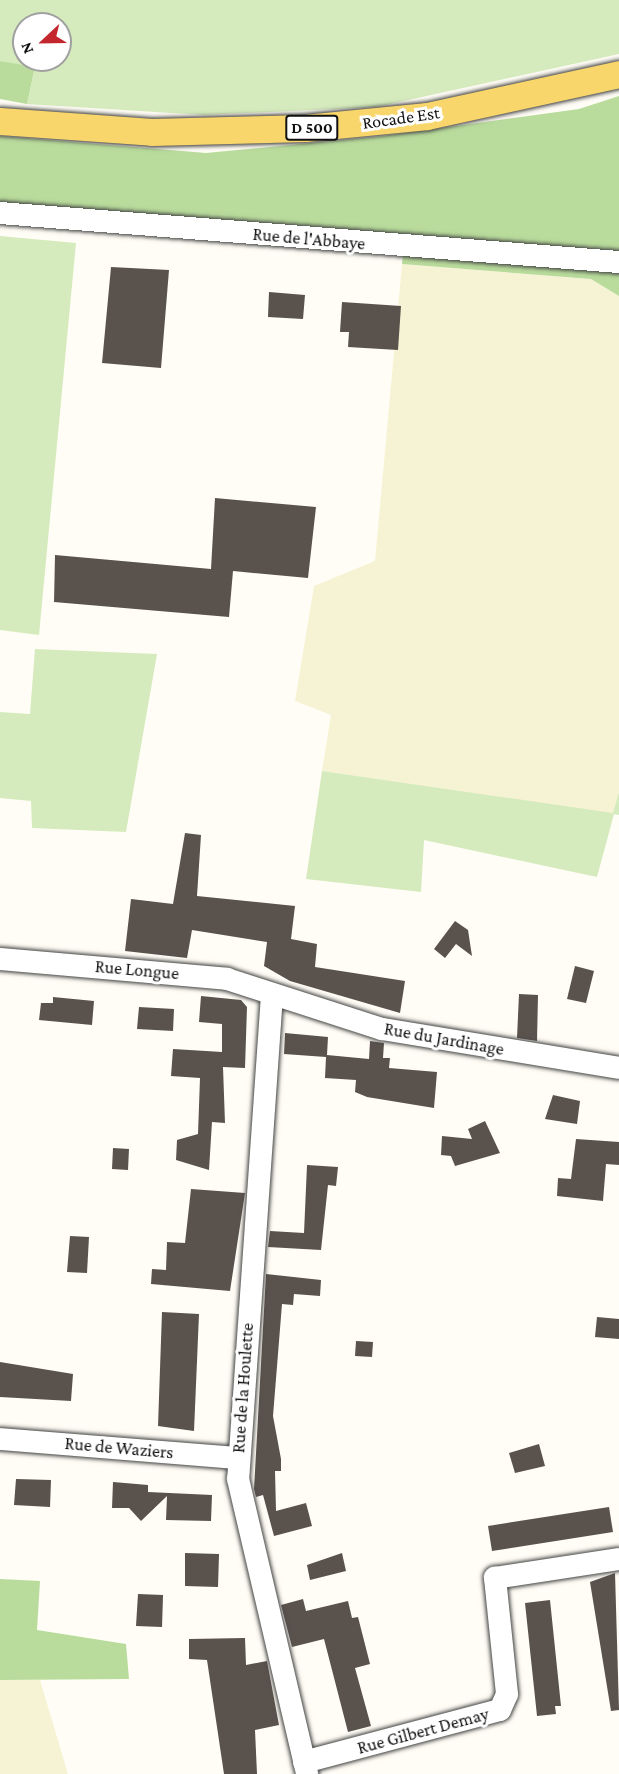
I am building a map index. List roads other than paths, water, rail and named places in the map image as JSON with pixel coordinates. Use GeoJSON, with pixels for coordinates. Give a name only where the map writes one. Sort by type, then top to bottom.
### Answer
{"type":"FeatureCollection","features":[{"type":"Feature","properties":{"kind":"main road","name":"Rocade Est"},"geometry":{"type":"LineString","coordinates":[[0,121],[152,132],[327,127],[449,112],[619,74]]}},
{"type":"Feature","properties":{"kind":"street","name":"Rue de l'Abbaye"},"geometry":{"type":"LineString","coordinates":[[0,213],[619,262]]}},
{"type":"Feature","properties":{"kind":"street","name":"Rue Longue"},"geometry":{"type":"LineString","coordinates":[[0,959],[215,977],[272,995]]}},
{"type":"Feature","properties":{"kind":"street","name":"Rue du Jardinage"},"geometry":{"type":"LineString","coordinates":[[272,995],[382,1029],[619,1068]]}},
{"type":"Feature","properties":{"kind":"street","name":"Rue de la Houlette"},"geometry":{"type":"LineString","coordinates":[[272,995],[238,1458],[246,1529],[305,1768]]}},
{"type":"Feature","properties":{"kind":"street","name":"Rue de Waziers"},"geometry":{"type":"LineString","coordinates":[[0,1439],[238,1458]]}},
{"type":"Feature","properties":{"kind":"street","name":"Rue Gilbert Demay"},"geometry":{"type":"LineString","coordinates":[[305,1768],[500,1710],[507,1694],[495,1578],[619,1559]]}}]}
